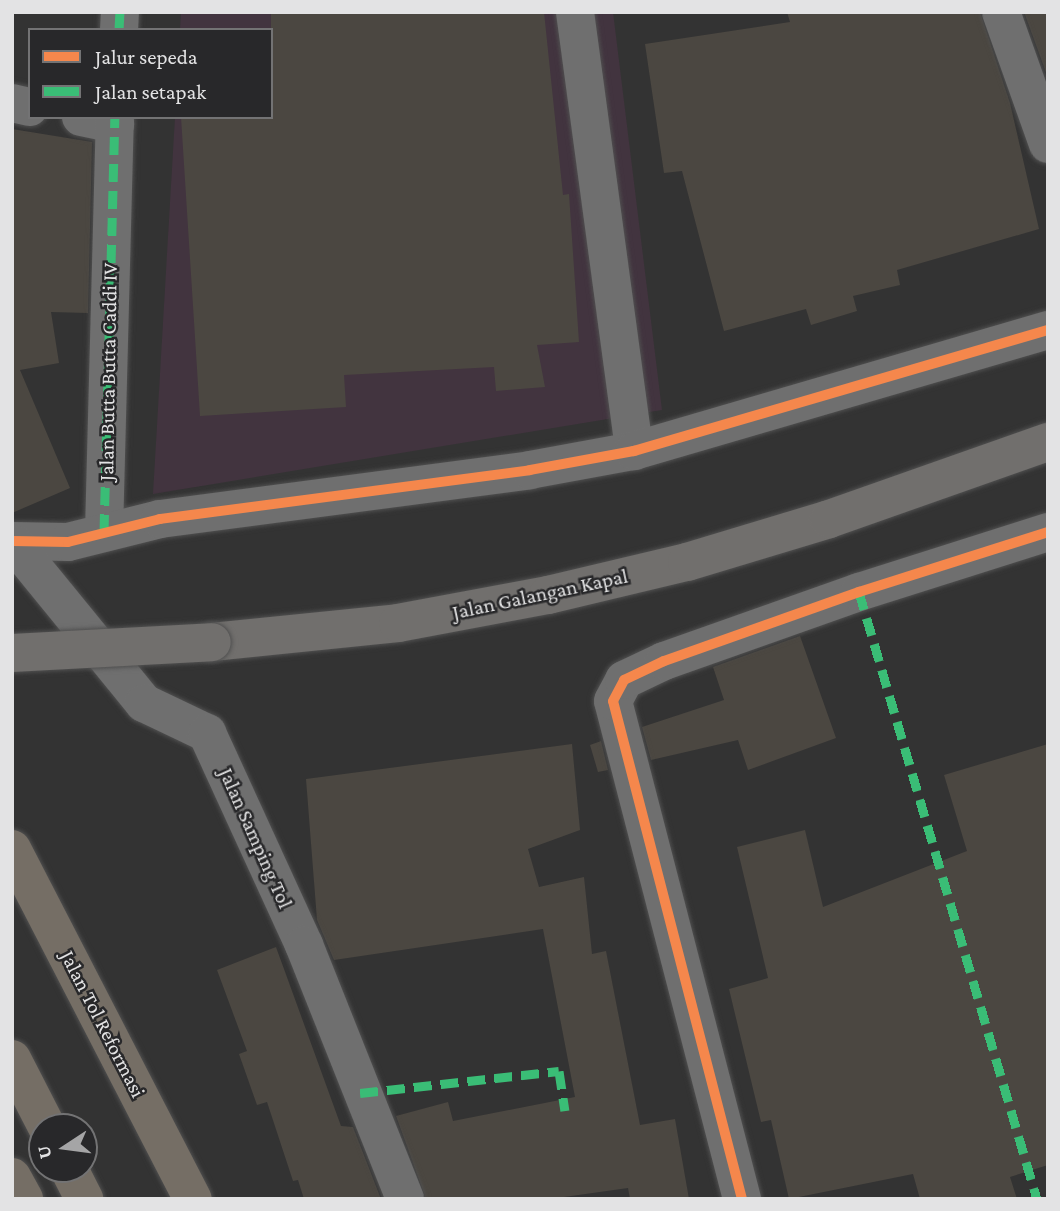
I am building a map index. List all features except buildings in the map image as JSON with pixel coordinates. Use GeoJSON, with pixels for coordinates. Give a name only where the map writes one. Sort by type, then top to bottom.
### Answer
{"type":"FeatureCollection","features":[{"type":"Feature","properties":{"kind":"highway","name":"Jalan Tol Reformasi"},"geometry":{"type":"LineString","coordinates":[[12,849],[193,1199]]}},
{"type":"Feature","properties":{"kind":"highway"},"geometry":{"type":"LineString","coordinates":[[12,1059],[40,1113]]}},
{"type":"Feature","properties":{"kind":"highway"},"geometry":{"type":"LineString","coordinates":[[12,1177],[24,1199]]}},
{"type":"Feature","properties":{"kind":"highway"},"geometry":{"type":"LineString","coordinates":[[76,1183],[84,1199]]}},
{"type":"Feature","properties":{"kind":"main road","name":"Jalan Galangan Kapal"},"geometry":{"type":"LineString","coordinates":[[12,653],[212,642],[398,623],[548,596],[687,562],[829,519],[1048,442]]}},
{"type":"Feature","properties":{"kind":"street"},"geometry":{"type":"LineString","coordinates":[[575,12],[634,451]]}},
{"type":"Feature","properties":{"kind":"street"},"geometry":{"type":"LineString","coordinates":[[1001,12],[1048,144]]}},
{"type":"Feature","properties":{"kind":"street","name":"Jalan Butta Butta Caddi IV"},"geometry":{"type":"LineString","coordinates":[[104,120],[104,532]]}},
{"type":"Feature","properties":{"kind":"street"},"geometry":{"type":"LineString","coordinates":[[13,543],[68,542],[104,532],[238,507],[530,470],[634,451],[1048,330]]}},
{"type":"Feature","properties":{"kind":"street"},"geometry":{"type":"LineString","coordinates":[[742,1199],[613,701],[624,680],[664,661],[859,592],[1048,533]]}},
{"type":"Feature","properties":{"kind":"street","name":"Jalan Samping Tol"},"geometry":{"type":"LineString","coordinates":[[13,543],[144,703],[207,733],[304,945],[405,1199]]}},
{"type":"Feature","properties":{"kind":"shaded area"},"geometry":{"type":"Polygon","coordinates":[[[181,12],[613,12],[662,410],[153,494],[175,119],[273,119],[273,28],[180,28],[181,12]]]}},
{"type":"Feature","properties":{"kind":"marked path"},"geometry":{"type":"LineString","coordinates":[[119,28],[120,12]]}},
{"type":"Feature","properties":{"kind":"marked path"},"geometry":{"type":"LineString","coordinates":[[97,534],[104,532],[115,119]]}},
{"type":"Feature","properties":{"kind":"marked path"},"geometry":{"type":"LineString","coordinates":[[859,592],[1037,1199]]}},
{"type":"Feature","properties":{"kind":"marked path"},"geometry":{"type":"LineString","coordinates":[[360,1093],[559,1071],[565,1111]]}},
{"type":"Feature","properties":{"kind":"cycle path"},"geometry":{"type":"LineString","coordinates":[[12,541],[68,542],[160,519],[530,470],[634,451],[1048,330]]}},
{"type":"Feature","properties":{"kind":"cycle path"},"geometry":{"type":"LineString","coordinates":[[742,1199],[613,701],[624,680],[664,661],[859,592],[1048,532]]}}]}
